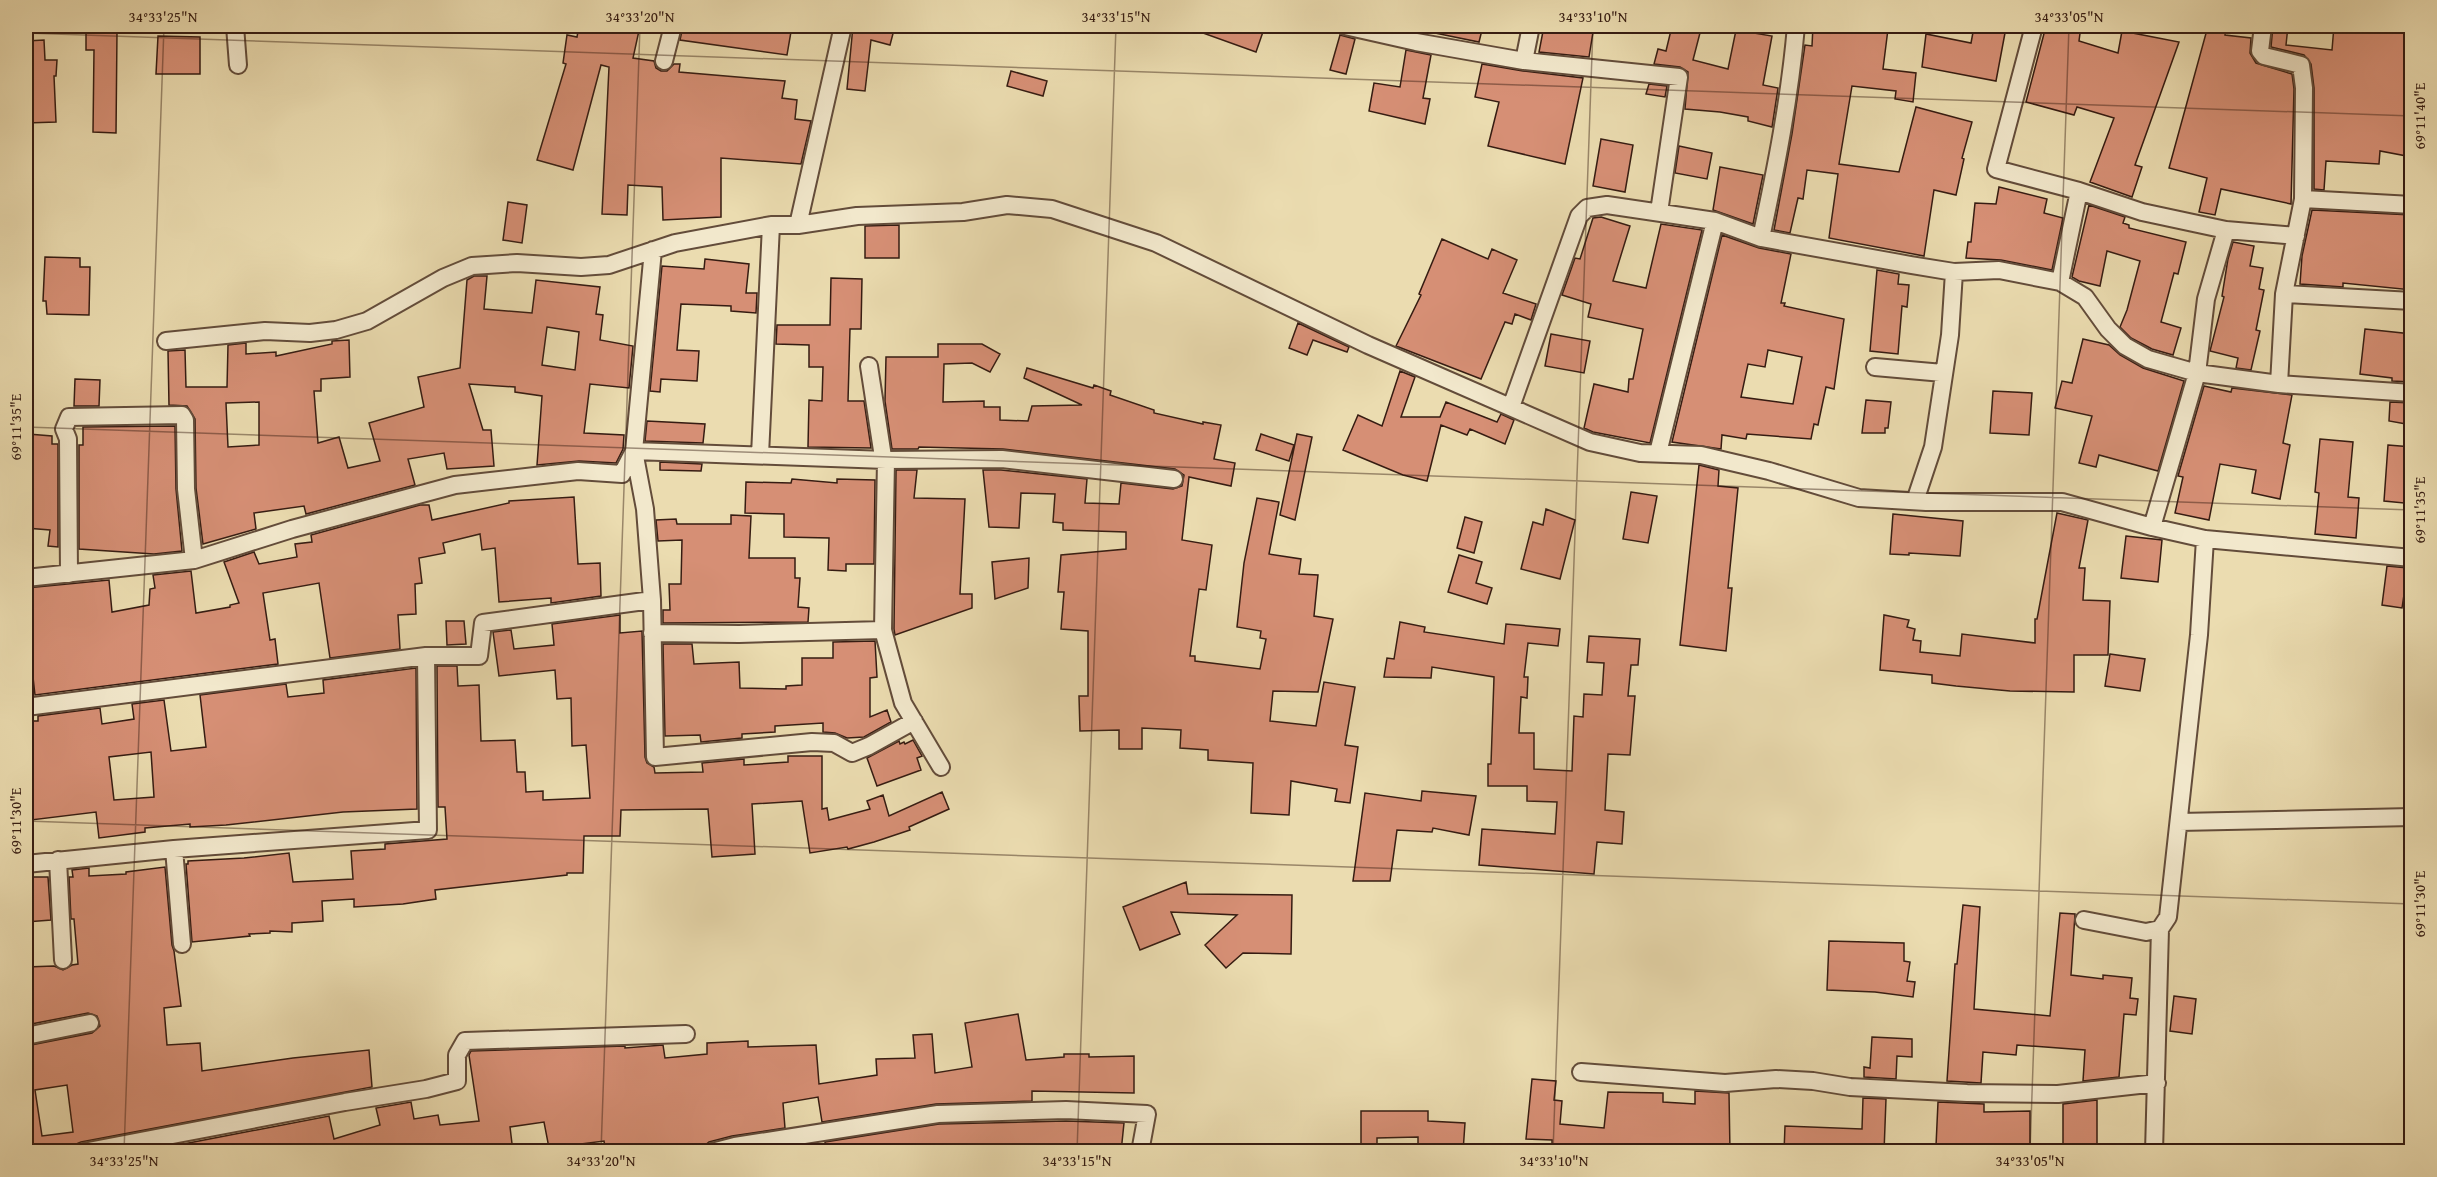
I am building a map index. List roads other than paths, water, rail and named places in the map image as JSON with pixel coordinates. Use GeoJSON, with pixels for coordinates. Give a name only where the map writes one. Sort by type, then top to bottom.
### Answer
{"type":"FeatureCollection","features":[{"type":"Feature","properties":{"kind":"street"},"geometry":{"type":"LineString","coordinates":[[235,26],[238,65]]}},
{"type":"Feature","properties":{"kind":"street"},"geometry":{"type":"LineString","coordinates":[[664,61],[673,26]]}},
{"type":"Feature","properties":{"kind":"street"},"geometry":{"type":"LineString","coordinates":[[798,225],[843,26]]}},
{"type":"Feature","properties":{"kind":"street"},"geometry":{"type":"LineString","coordinates":[[1345,26],[1416,42],[1524,61],[1679,77],[1659,212]]}},
{"type":"Feature","properties":{"kind":"street"},"geometry":{"type":"LineString","coordinates":[[1524,61],[1531,26]]}},
{"type":"Feature","properties":{"kind":"street"},"geometry":{"type":"LineString","coordinates":[[1761,238],[1780,145],[1796,26]]}},
{"type":"Feature","properties":{"kind":"street"},"geometry":{"type":"LineString","coordinates":[[2034,26],[1996,169],[2079,191],[2142,212],[2226,230],[2296,236]]}},
{"type":"Feature","properties":{"kind":"street"},"geometry":{"type":"LineString","coordinates":[[2263,26],[2260,51],[2264,56],[2301,65],[2304,88],[2302,199],[2284,294],[2279,384]]}},
{"type":"Feature","properties":{"kind":"street"},"geometry":{"type":"LineString","coordinates":[[2060,282],[2079,191]]}},
{"type":"Feature","properties":{"kind":"street"},"geometry":{"type":"LineString","coordinates":[[2302,199],[2412,205]]}},
{"type":"Feature","properties":{"kind":"street"},"geometry":{"type":"LineString","coordinates":[[166,341],[265,331],[310,333],[336,330],[367,321],[443,278],[472,266],[517,263],[581,267],[609,265],[675,243],[771,225],[798,225],[858,216],[963,212],[1007,205],[1052,209],[1156,243],[1368,345],[1590,442],[1640,453],[1701,455],[1769,471],[1859,498],[1915,501],[2062,502],[2152,527],[2205,538],[2412,558]]}},
{"type":"Feature","properties":{"kind":"street"},"geometry":{"type":"LineString","coordinates":[[1511,407],[1579,216],[1587,208],[1607,205],[1715,221],[1761,238],[1953,272],[1998,270],[2060,282],[2085,297],[2125,346],[2148,359],[2197,372],[2279,384],[2412,393]]}},
{"type":"Feature","properties":{"kind":"street"},"geometry":{"type":"LineString","coordinates":[[1658,453],[1715,221]]}},
{"type":"Feature","properties":{"kind":"street"},"geometry":{"type":"LineString","coordinates":[[760,455],[771,225]]}},
{"type":"Feature","properties":{"kind":"street"},"geometry":{"type":"LineString","coordinates":[[2152,527],[2197,372],[2206,299],[2226,230]]}},
{"type":"Feature","properties":{"kind":"street"},"geometry":{"type":"LineString","coordinates":[[653,250],[634,451],[645,509],[652,600],[656,757],[812,742],[834,743],[852,753],[914,721]]}},
{"type":"Feature","properties":{"kind":"street"},"geometry":{"type":"LineString","coordinates":[[1915,501],[1933,447],[1950,335],[1953,272]]}},
{"type":"Feature","properties":{"kind":"street"},"geometry":{"type":"LineString","coordinates":[[2284,294],[2412,302]]}},
{"type":"Feature","properties":{"kind":"street"},"geometry":{"type":"LineString","coordinates":[[869,366],[883,457],[886,460],[883,630],[903,703],[942,767]]}},
{"type":"Feature","properties":{"kind":"street"},"geometry":{"type":"LineString","coordinates":[[1875,367],[1943,373]]}},
{"type":"Feature","properties":{"kind":"street"},"geometry":{"type":"LineString","coordinates":[[69,574],[68,439],[63,429],[69,417],[182,415],[185,420],[186,489],[194,560]]}},
{"type":"Feature","properties":{"kind":"street"},"geometry":{"type":"LineString","coordinates":[[634,451],[886,460],[1002,459],[1174,479]]}},
{"type":"Feature","properties":{"kind":"street"},"geometry":{"type":"LineString","coordinates":[[26,578],[194,560],[292,529],[455,485],[578,471],[622,474],[634,451]]}},
{"type":"Feature","properties":{"kind":"street"},"geometry":{"type":"LineString","coordinates":[[2154,1152],[2160,929],[2168,917],[2179,822],[2199,634],[2205,538]]}},
{"type":"Feature","properties":{"kind":"street"},"geometry":{"type":"LineString","coordinates":[[26,707],[426,656],[478,656],[483,623],[652,600]]}},
{"type":"Feature","properties":{"kind":"street"},"geometry":{"type":"LineString","coordinates":[[652,633],[739,634],[883,630]]}},
{"type":"Feature","properties":{"kind":"street"},"geometry":{"type":"LineString","coordinates":[[26,864],[174,849],[428,830],[426,656]]}},
{"type":"Feature","properties":{"kind":"street"},"geometry":{"type":"LineString","coordinates":[[2179,822],[2412,817]]}},
{"type":"Feature","properties":{"kind":"street"},"geometry":{"type":"LineString","coordinates":[[174,849],[182,944]]}},
{"type":"Feature","properties":{"kind":"street"},"geometry":{"type":"LineString","coordinates":[[58,860],[63,960]]}},
{"type":"Feature","properties":{"kind":"street"},"geometry":{"type":"LineString","coordinates":[[2084,920],[2146,932],[2160,929]]}},
{"type":"Feature","properties":{"kind":"street"},"geometry":{"type":"LineString","coordinates":[[26,1036],[90,1023]]}},
{"type":"Feature","properties":{"kind":"street"},"geometry":{"type":"LineString","coordinates":[[83,1152],[457,1082],[457,1055],[465,1041],[686,1034]]}},
{"type":"Feature","properties":{"kind":"street"},"geometry":{"type":"LineString","coordinates":[[1581,1072],[1725,1083],[1776,1079],[1814,1081],[1850,1087],[1967,1093],[2058,1094],[2157,1083]]}},
{"type":"Feature","properties":{"kind":"street"},"geometry":{"type":"LineString","coordinates":[[712,1152],[938,1114],[1066,1110],[1146,1114],[1140,1152]]}}]}
